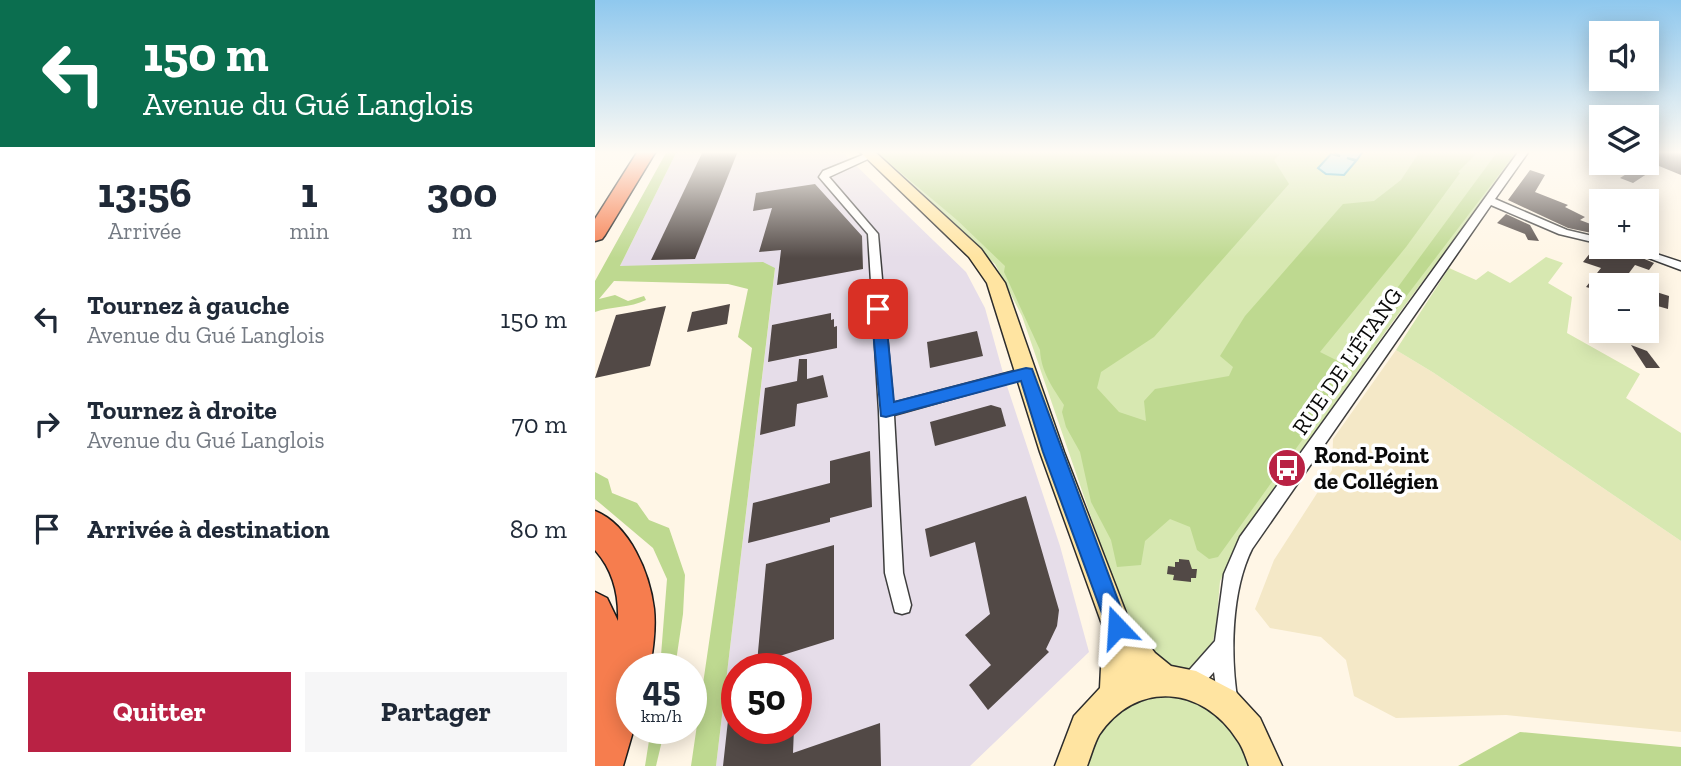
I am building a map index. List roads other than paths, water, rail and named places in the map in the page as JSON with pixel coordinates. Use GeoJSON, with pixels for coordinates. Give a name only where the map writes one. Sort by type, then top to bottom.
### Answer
{"type":"FeatureCollection","features":[{"type":"Feature","properties":{"kind":"highway"},"geometry":{"type":"LineString","coordinates":[[595,204],[607,187]]}},
{"type":"Feature","properties":{"kind":"highway"},"geometry":{"type":"LineString","coordinates":[[595,236],[625,187]]}},
{"type":"Feature","properties":{"kind":"highway"},"geometry":{"type":"LineString","coordinates":[[595,526],[616,547],[627,565],[638,610],[634,653],[602,766]]}},
{"type":"Feature","properties":{"kind":"highway"},"geometry":{"type":"LineString","coordinates":[[595,610],[604,629],[606,648],[602,687],[595,714]]}},
{"type":"Feature","properties":{"kind":"main road"},"geometry":{"type":"LineString","coordinates":[[902,187],[975,253],[988,270],[1001,297],[1052,452],[1117,627],[1145,663],[1177,681],[1228,703],[1251,732],[1266,766]]}},
{"type":"Feature","properties":{"kind":"main road"},"geometry":{"type":"LineString","coordinates":[[1115,696],[1117,627]]}},
{"type":"Feature","properties":{"kind":"main road"},"geometry":{"type":"LineString","coordinates":[[1071,766],[1085,729],[1115,696],[1138,684],[1177,681]]}},
{"type":"Feature","properties":{"kind":"street"},"geometry":{"type":"LineString","coordinates":[[833,187],[873,234],[894,573],[902,605]]}},
{"type":"Feature","properties":{"kind":"street","name":"RUE DE L'ÉTANG"},"geometry":{"type":"LineString","coordinates":[[1228,703],[1223,679],[1222,648],[1234,565],[1246,543],[1498,187]]}},
{"type":"Feature","properties":{"kind":"street"},"geometry":{"type":"LineString","coordinates":[[1488,200],[1563,232],[1589,238]]}},
{"type":"Feature","properties":{"kind":"street"},"geometry":{"type":"LineString","coordinates":[[1659,259],[1681,266]]}},
{"type":"Feature","properties":{"kind":"street"},"geometry":{"type":"LineString","coordinates":[[886,411],[1026,373]]}},
{"type":"Feature","properties":{"kind":"street"},"geometry":{"type":"LineString","coordinates":[[1177,681],[1222,648]]}},
{"type":"Feature","properties":{"kind":"place","name":"Rond-Point de Collégien"},"geometry":{"type":"Point","coordinates":[1287,468]}}]}
